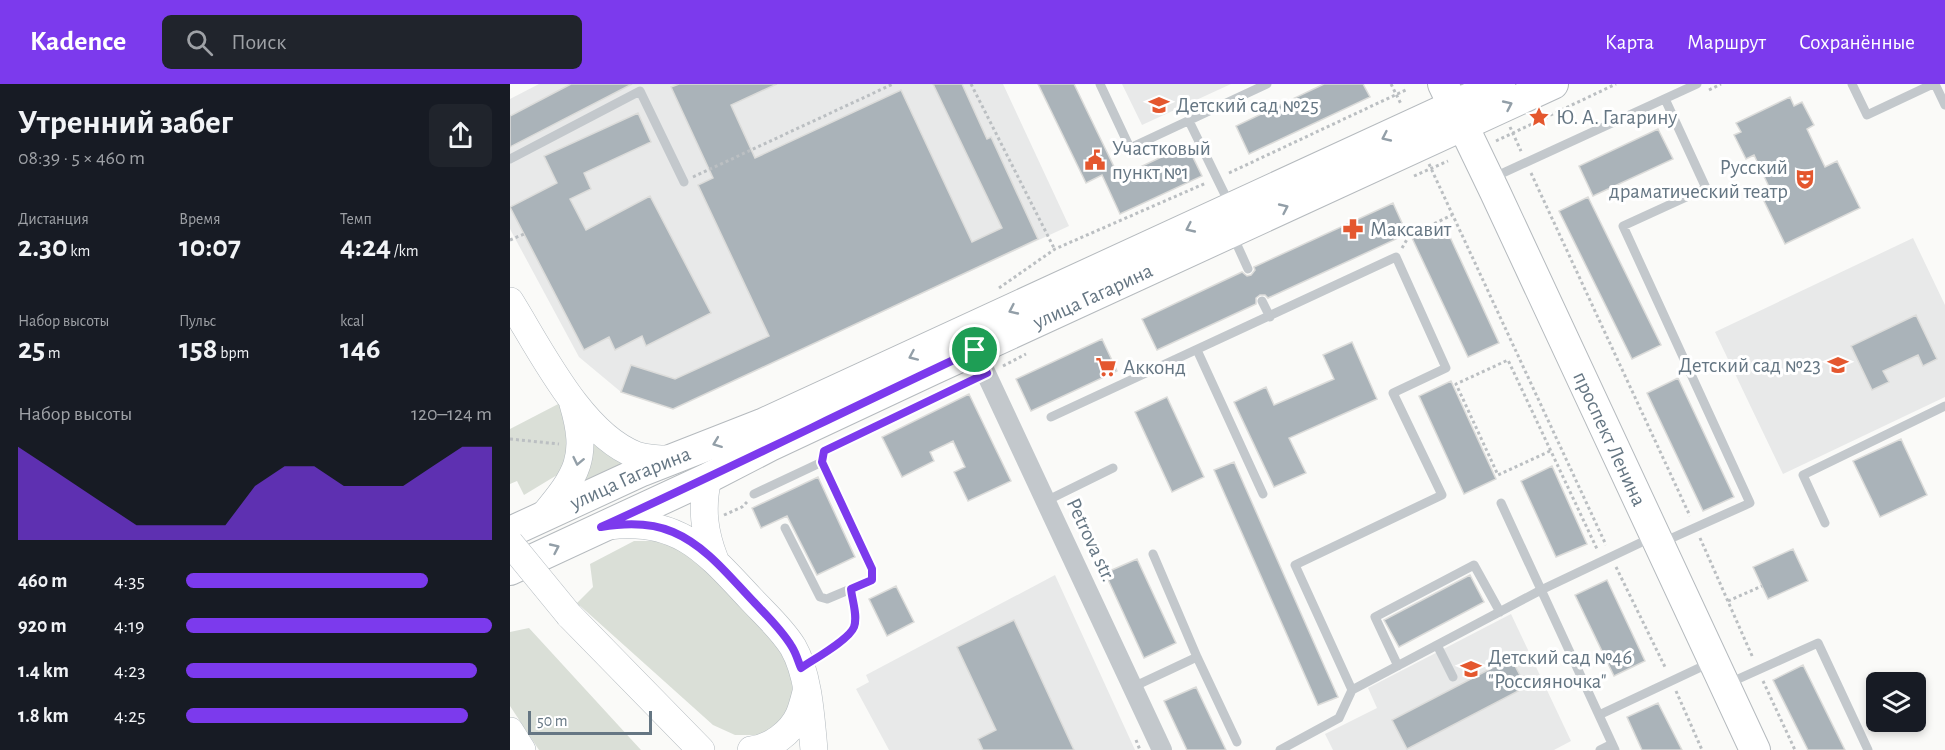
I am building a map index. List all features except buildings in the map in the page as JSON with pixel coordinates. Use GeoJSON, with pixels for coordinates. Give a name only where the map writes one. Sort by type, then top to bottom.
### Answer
{"type":"FeatureCollection","features":[{"type":"Feature","properties":{"kind":"main road","name":"улица Гагарина"},"geometry":{"type":"LineString","coordinates":[[1449,120],[1500,84]]}},
{"type":"Feature","properties":{"kind":"main road","name":"улица Гагарина"},"geometry":{"type":"LineString","coordinates":[[510,569],[976,352],[1231,221],[1449,120],[1553,84]]}},
{"type":"Feature","properties":{"kind":"main road","name":"проспект Ленина"},"geometry":{"type":"LineString","coordinates":[[1416,86],[1449,120],[1489,180],[1649,544],[1699,668],[1737,750]]}},
{"type":"Feature","properties":{"kind":"main road","name":"проспект Ленина"},"geometry":{"type":"LineString","coordinates":[[1449,120],[1649,544],[1725,686],[1755,750]]}},
{"type":"Feature","properties":{"kind":"main road"},"geometry":{"type":"LineString","coordinates":[[510,301],[573,404],[613,441],[632,454],[656,460],[672,459]]}},
{"type":"Feature","properties":{"kind":"main road","name":"улица Гагарина"},"geometry":{"type":"LineString","coordinates":[[510,532],[672,459],[762,424],[976,352]]}},
{"type":"Feature","properties":{"kind":"main road"},"geometry":{"type":"LineString","coordinates":[[543,516],[569,484],[579,460],[580,434],[573,404]]}},
{"type":"Feature","properties":{"kind":"main road"},"geometry":{"type":"LineString","coordinates":[[708,478],[705,491],[704,522],[715,560]]}},
{"type":"Feature","properties":{"kind":"main road"},"geometry":{"type":"LineString","coordinates":[[601,527],[653,525],[674,532],[694,543],[715,560],[793,647],[804,680],[814,750]]}},
{"type":"Feature","properties":{"kind":"main road"},"geometry":{"type":"LineString","coordinates":[[510,543],[562,619]]}},
{"type":"Feature","properties":{"kind":"main road"},"geometry":{"type":"LineString","coordinates":[[510,569],[699,749]]}},
{"type":"Feature","properties":{"kind":"main road"},"geometry":{"type":"LineString","coordinates":[[751,750],[773,743],[788,731],[799,716],[804,680]]}},
{"type":"Feature","properties":{"kind":"main road"},"geometry":{"type":"LineString","coordinates":[[510,731],[522,750]]}},
{"type":"Feature","properties":{"kind":"street","name":"Petrova str."},"geometry":{"type":"LineString","coordinates":[[976,352],[1162,750]]}},
{"type":"Feature","properties":{"kind":"lane"},"geometry":{"type":"LineString","coordinates":[[1100,84],[1130,148],[1267,84]]}},
{"type":"Feature","properties":{"kind":"lane"},"geometry":{"type":"LineString","coordinates":[[1489,180],[1697,84]]}},
{"type":"Feature","properties":{"kind":"lane"},"geometry":{"type":"LineString","coordinates":[[1852,84],[1866,115],[1934,84],[1945,105]]}},
{"type":"Feature","properties":{"kind":"lane"},"geometry":{"type":"LineString","coordinates":[[510,159],[640,91],[684,182]]}},
{"type":"Feature","properties":{"kind":"lane"},"geometry":{"type":"LineString","coordinates":[[1280,750],[1339,718],[1352,690],[1541,590],[1607,559],[1696,527],[1750,503],[1623,226],[1706,188],[1665,99]]}},
{"type":"Feature","properties":{"kind":"lane"},"geometry":{"type":"LineString","coordinates":[[1189,121],[1217,178],[1248,270]]}},
{"type":"Feature","properties":{"kind":"lane"},"geometry":{"type":"LineString","coordinates":[[1051,417],[1396,257],[1446,368],[1393,393],[1442,495],[1295,565],[1352,690]]}},
{"type":"Feature","properties":{"kind":"lane"},"geometry":{"type":"LineString","coordinates":[[1262,301],[1270,317]]}},
{"type":"Feature","properties":{"kind":"lane"},"geometry":{"type":"LineString","coordinates":[[1197,350],[1263,494]]}},
{"type":"Feature","properties":{"kind":"lane"},"geometry":{"type":"LineString","coordinates":[[786,528],[820,597],[828,599],[872,580],[872,569],[822,462],[824,451],[976,352]]}},
{"type":"Feature","properties":{"kind":"lane"},"geometry":{"type":"LineString","coordinates":[[1825,523],[1803,475],[1945,406]]}},
{"type":"Feature","properties":{"kind":"lane"},"geometry":{"type":"LineString","coordinates":[[754,494],[822,462]]}},
{"type":"Feature","properties":{"kind":"lane"},"geometry":{"type":"LineString","coordinates":[[1046,501],[1113,468]]}},
{"type":"Feature","properties":{"kind":"lane"},"geometry":{"type":"LineString","coordinates":[[1501,503],[1614,747],[1600,750]]}},
{"type":"Feature","properties":{"kind":"lane"},"geometry":{"type":"LineString","coordinates":[[1153,554],[1197,657],[1237,742]]}},
{"type":"Feature","properties":{"kind":"lane"},"geometry":{"type":"LineString","coordinates":[[1398,666],[1375,617],[1474,565],[1500,612]]}},
{"type":"Feature","properties":{"kind":"lane"},"geometry":{"type":"LineString","coordinates":[[804,680],[854,628],[855,617],[851,589]]}},
{"type":"Feature","properties":{"kind":"lane"},"geometry":{"type":"LineString","coordinates":[[1725,686],[1818,643],[1868,750]]}},
{"type":"Feature","properties":{"kind":"lane"},"geometry":{"type":"LineString","coordinates":[[1437,645],[1453,677]]}},
{"type":"Feature","properties":{"kind":"lane"},"geometry":{"type":"LineString","coordinates":[[1133,687],[1197,657]]}},
{"type":"Feature","properties":{"kind":"lane"},"geometry":{"type":"LineString","coordinates":[[1599,715],[1699,668]]}},
{"type":"Feature","properties":{"kind":"path"},"geometry":{"type":"LineString","coordinates":[[684,182],[893,84]]}},
{"type":"Feature","properties":{"kind":"path"},"geometry":{"type":"LineString","coordinates":[[971,84],[1055,249]]}},
{"type":"Feature","properties":{"kind":"path"},"geometry":{"type":"LineString","coordinates":[[1391,84],[1396,94]]}},
{"type":"Feature","properties":{"kind":"path"},"geometry":{"type":"LineString","coordinates":[[1496,141],[1616,84]]}},
{"type":"Feature","properties":{"kind":"path"},"geometry":{"type":"LineString","coordinates":[[998,288],[1055,249],[1217,178],[1416,86]]}},
{"type":"Feature","properties":{"kind":"path"},"geometry":{"type":"LineString","coordinates":[[1449,120],[1431,168],[1607,559]]}},
{"type":"Feature","properties":{"kind":"path"},"geometry":{"type":"LineString","coordinates":[[1512,133],[1696,527],[1795,750]]}},
{"type":"Feature","properties":{"kind":"path"},"geometry":{"type":"LineString","coordinates":[[1396,257],[1409,236],[1452,215]]}},
{"type":"Feature","properties":{"kind":"path"},"geometry":{"type":"LineString","coordinates":[[510,240],[524,234]]}},
{"type":"Feature","properties":{"kind":"path"},"geometry":{"type":"LineString","coordinates":[[1550,451],[1498,475],[1456,384],[1508,360],[1550,451],[1671,681],[1702,750]]}},
{"type":"Feature","properties":{"kind":"path"},"geometry":{"type":"LineString","coordinates":[[510,439],[559,444]]}},
{"type":"Feature","properties":{"kind":"path"},"geometry":{"type":"LineString","coordinates":[[716,520],[742,507]]}},
{"type":"Feature","properties":{"kind":"path"},"geometry":{"type":"LineString","coordinates":[[1728,601],[1762,586]]}},
{"type":"Feature","properties":{"kind":"shaded area"},"geometry":{"type":"Polygon","coordinates":[[[539,84],[1003,84],[1069,226],[673,409],[621,392],[579,357],[510,229],[510,99],[539,84]]]}},
{"type":"Feature","properties":{"kind":"shaded area","name":"Детский сад №25"},"geometry":{"type":"Polygon","coordinates":[[[1122,84],[1231,84],[1142,125],[1122,84]]]}},
{"type":"Feature","properties":{"kind":"shaded area","name":"Детский сад №23"},"geometry":{"type":"Polygon","coordinates":[[[1913,238],[1945,305],[1945,397],[1783,474],[1715,332],[1913,238]]]}},
{"type":"Feature","properties":{"kind":"shaded area"},"geometry":{"type":"Polygon","coordinates":[[[564,401],[571,438],[562,472],[524,495],[517,481],[510,484],[510,429],[564,401]]]}},
{"type":"Feature","properties":{"kind":"shaded area"},"geometry":{"type":"Polygon","coordinates":[[[588,436],[633,462],[588,489],[582,479],[588,436]]]}},
{"type":"Feature","properties":{"kind":"shaded area"},"geometry":{"type":"Polygon","coordinates":[[[634,541],[662,541],[708,564],[778,640],[793,674],[792,700],[780,723],[761,735],[735,735],[713,725],[577,603],[593,587],[590,564],[634,541]]]}},
{"type":"Feature","properties":{"kind":"shaded area"},"geometry":{"type":"Polygon","coordinates":[[[1055,575],[1135,750],[889,750],[856,689],[869,682],[866,675],[1055,575]]]}},
{"type":"Feature","properties":{"kind":"shaded area","name":"Детский сад №46 \"Россияночка\""},"geometry":{"type":"Polygon","coordinates":[[[1511,614],[1571,741],[1554,750],[1333,750],[1325,734],[1377,708],[1368,688],[1511,614]]]}},
{"type":"Feature","properties":{"kind":"shaded area"},"geometry":{"type":"Polygon","coordinates":[[[529,628],[641,750],[539,750],[510,706],[510,632],[529,628]]]}},
{"type":"Feature","properties":{"kind":"place","name":"Детский сад №25"},"geometry":{"type":"Point","coordinates":[1159,105]}},
{"type":"Feature","properties":{"kind":"place","name":"Ю. А. Гагарину"},"geometry":{"type":"Point","coordinates":[1539,117]}},
{"type":"Feature","properties":{"kind":"place","name":"Участковый пункт №1"},"geometry":{"type":"Point","coordinates":[1095,160]}},
{"type":"Feature","properties":{"kind":"place","name":"Русский драматический театр"},"geometry":{"type":"Point","coordinates":[1805,179]}},
{"type":"Feature","properties":{"kind":"place","name":"Максавит"},"geometry":{"type":"Point","coordinates":[1353,229]}},
{"type":"Feature","properties":{"kind":"place","name":"Детский сад №23"},"geometry":{"type":"Point","coordinates":[1838,365]}},
{"type":"Feature","properties":{"kind":"place","name":"Акконд"},"geometry":{"type":"Point","coordinates":[1106,367]}},
{"type":"Feature","properties":{"kind":"place","name":"Детский сад №46 \"Россияночка\""},"geometry":{"type":"Point","coordinates":[1471,669]}},
{"type":"Feature","properties":{"kind":"route"},"geometry":{"type":"LineString","coordinates":[[975,350],[987,373],[824,451],[822,462],[872,569],[872,580],[851,589],[855,617],[854,628],[848,636],[801,668],[793,647],[778,628],[715,560],[694,543],[674,532],[653,525],[601,527],[708,478],[770,446],[975,350]]}}]}
